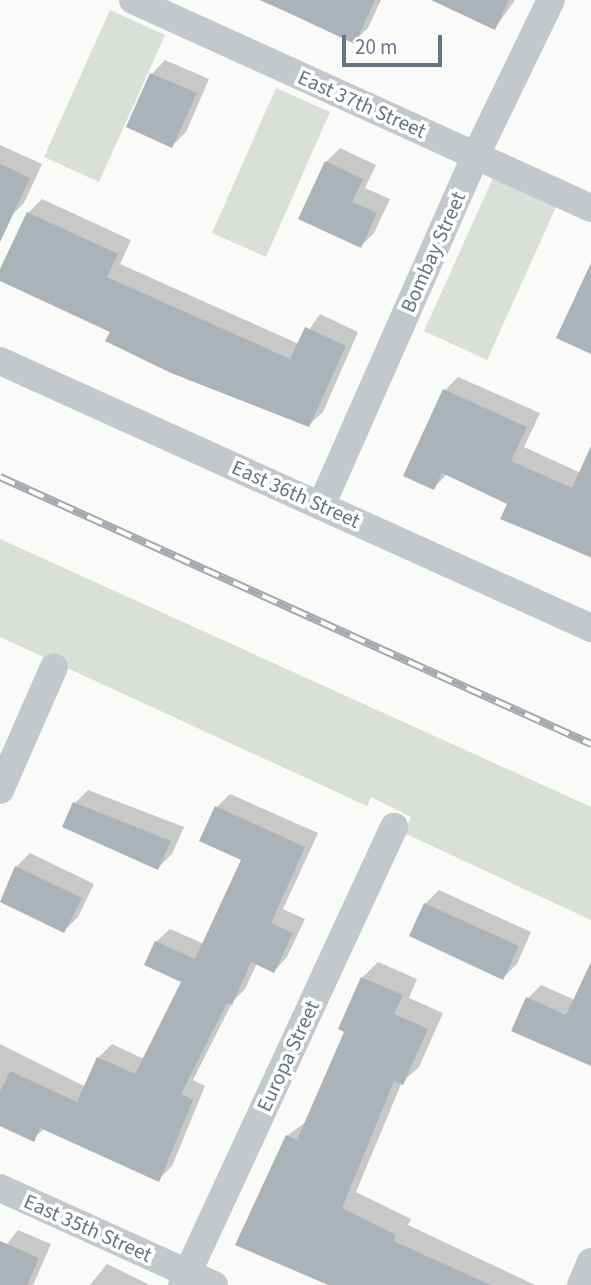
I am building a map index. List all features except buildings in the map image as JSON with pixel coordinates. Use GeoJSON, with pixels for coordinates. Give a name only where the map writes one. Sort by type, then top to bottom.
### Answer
{"type":"FeatureCollection","features":[{"type":"Feature","properties":{"kind":"street","name":"East 37th Street"},"geometry":{"type":"LineString","coordinates":[[133,0],[591,208]]}},
{"type":"Feature","properties":{"kind":"street","name":"Bombay Street"},"geometry":{"type":"LineString","coordinates":[[321,506],[476,155],[551,0]]}},
{"type":"Feature","properties":{"kind":"street","name":"East 36th Street"},"geometry":{"type":"LineString","coordinates":[[0,361],[591,628]]}},
{"type":"Feature","properties":{"kind":"street"},"geometry":{"type":"LineString","coordinates":[[0,790],[54,667]]}},
{"type":"Feature","properties":{"kind":"street","name":"Europa Street"},"geometry":{"type":"LineString","coordinates":[[185,1279],[394,827]]}},
{"type":"Feature","properties":{"kind":"street","name":"East 35th Street"},"geometry":{"type":"LineString","coordinates":[[0,1188],[185,1279],[214,1285]]}},
{"type":"Feature","properties":{"kind":"street"},"geometry":{"type":"LineString","coordinates":[[581,1285],[591,1262]]}},
{"type":"Feature","properties":{"kind":"shaded area"},"geometry":{"type":"Polygon","coordinates":[[[110,10],[165,35],[99,182],[44,157],[110,10]]]}},
{"type":"Feature","properties":{"kind":"shaded area"},"geometry":{"type":"Polygon","coordinates":[[[276,88],[330,112],[266,257],[212,233],[276,88]]]}},
{"type":"Feature","properties":{"kind":"shaded area"},"geometry":{"type":"Polygon","coordinates":[[[493,178],[556,207],[487,360],[424,331],[493,178]]]}},
{"type":"Feature","properties":{"kind":"shaded area"},"geometry":{"type":"Polygon","coordinates":[[[0,539],[591,807],[591,920],[404,833],[411,817],[371,797],[367,806],[0,637],[0,539]]]}},
{"type":"Feature","properties":{"kind":"railway"},"geometry":{"type":"LineString","coordinates":[[0,477],[591,744]]}}]}
